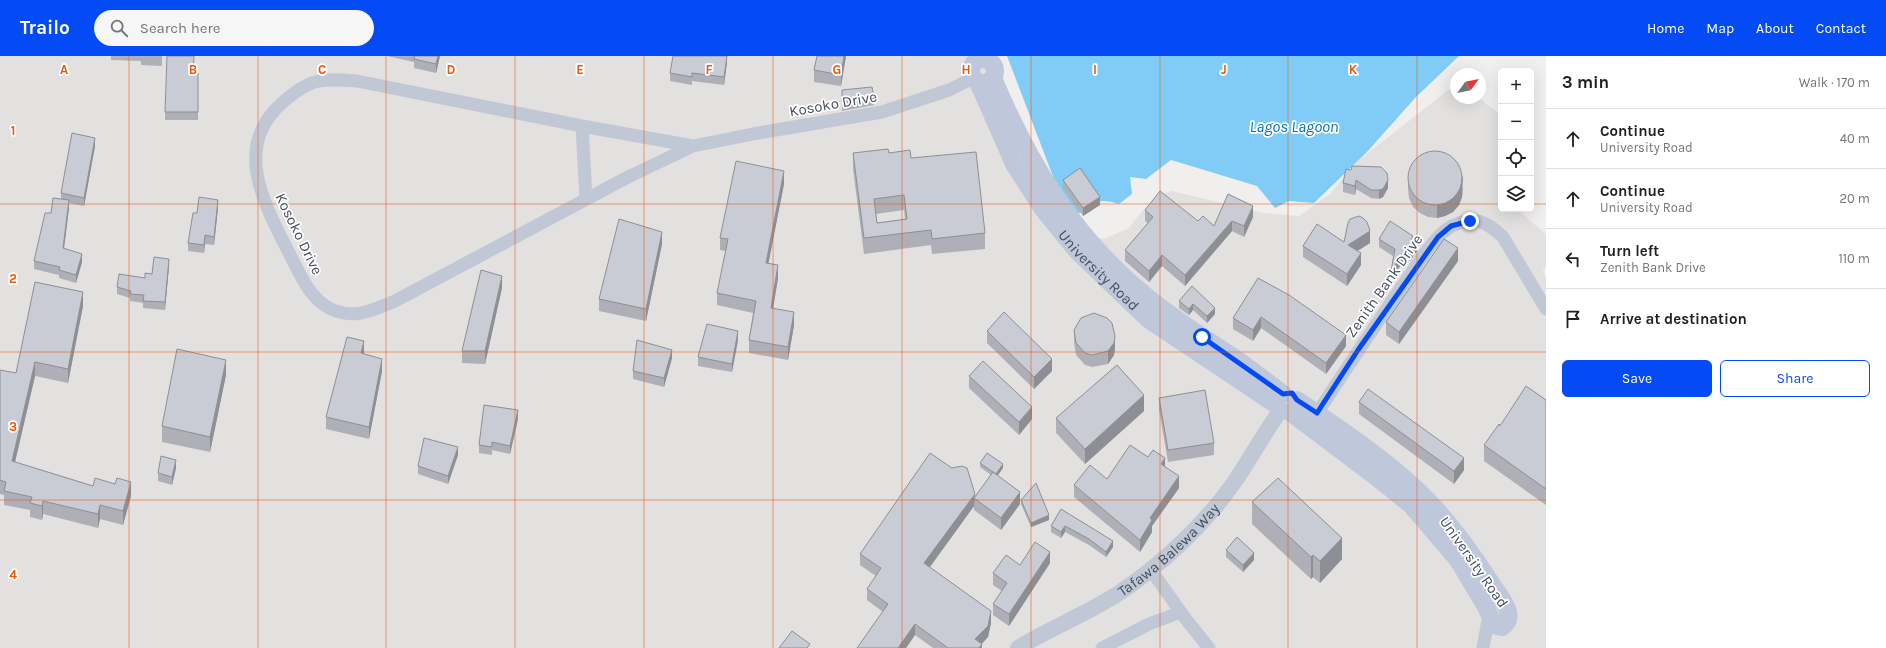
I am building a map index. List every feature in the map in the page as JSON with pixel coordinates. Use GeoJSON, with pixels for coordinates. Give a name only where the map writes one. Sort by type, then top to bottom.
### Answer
{"type":"FeatureCollection","features":[{"type":"Feature","properties":{"kind":"main road","name":"University Road"},"geometry":{"type":"LineString","coordinates":[[978,68],[1067,215],[1090,242],[1146,297],[1185,326],[1238,360],[1286,404],[1313,419],[1411,505],[1458,560],[1495,621]]}},
{"type":"Feature","properties":{"kind":"street","name":"Kosoko Drive"},"geometry":{"type":"LineString","coordinates":[[693,146],[582,126],[357,81],[330,79],[312,82],[290,96],[274,110],[260,133],[256,151],[256,166],[265,205],[306,284],[317,299],[332,309],[350,314],[366,313],[395,301],[586,199],[693,146],[882,112],[949,90],[978,68]]}},
{"type":"Feature","properties":{"kind":"street"},"geometry":{"type":"LineString","coordinates":[[582,126],[586,199]]}},
{"type":"Feature","properties":{"kind":"street","name":"Zenith Bank Drive"},"geometry":{"type":"LineString","coordinates":[[1313,419],[1358,350],[1422,258],[1438,237],[1451,226],[1470,221],[1482,221],[1494,228],[1503,237],[1546,309]]}},
{"type":"Feature","properties":{"kind":"street","name":"Tafawa Balewa Way"},"geometry":{"type":"LineString","coordinates":[[1018,648],[1118,594],[1172,551],[1196,528],[1233,484],[1264,432],[1286,404]]}},
{"type":"Feature","properties":{"kind":"street"},"geometry":{"type":"LineString","coordinates":[[1150,570],[1209,648]]}},
{"type":"Feature","properties":{"kind":"street"},"geometry":{"type":"LineString","coordinates":[[1102,648],[1149,624],[1181,612]]}},
{"type":"Feature","properties":{"kind":"street"},"geometry":{"type":"LineString","coordinates":[[1485,648],[1495,621]]}},
{"type":"Feature","properties":{"kind":"shaded area"},"geometry":{"type":"Polygon","coordinates":[[[0,56],[993,56],[1053,205],[1071,232],[1104,239],[1129,228],[1142,211],[1162,194],[1172,191],[1263,213],[1299,216],[1329,195],[1359,160],[1450,89],[1450,104],[1486,103],[1498,113],[1498,212],[1520,212],[1546,234],[1546,266],[1543,271],[1546,278],[1546,648],[0,648],[0,56]]]}},
{"type":"Feature","properties":{"kind":"water","name":"Lagos Lagoon"},"geometry":{"type":"Polygon","coordinates":[[[1007,56],[1459,56],[1416,97],[1366,153],[1314,203],[1289,201],[1275,208],[1257,186],[1171,160],[1146,179],[1130,177],[1132,194],[1119,204],[1106,201],[1096,202],[1077,215],[1062,200],[1007,56]]]}},
{"type":"Feature","properties":{"kind":"building"},"geometry":{"type":"Polygon","coordinates":[[[167,56],[194,56],[193,73],[198,73],[198,112],[165,112],[167,56]]]}},
{"type":"Feature","properties":{"kind":"building"},"geometry":{"type":"Polygon","coordinates":[[[415,56],[438,56],[436,64],[414,59],[415,56]]]}},
{"type":"Feature","properties":{"kind":"building"},"geometry":{"type":"Polygon","coordinates":[[[673,56],[727,56],[724,77],[692,73],[692,77],[670,73],[673,56]]]}},
{"type":"Feature","properties":{"kind":"building"},"geometry":{"type":"Polygon","coordinates":[[[817,56],[844,56],[841,75],[814,70],[817,56]]]}},
{"type":"Feature","properties":{"kind":"building"},"geometry":{"type":"Polygon","coordinates":[[[872,87],[874,97],[842,102],[842,90],[872,87]]]}},
{"type":"Feature","properties":{"kind":"building"},"geometry":{"type":"Polygon","coordinates":[[[72,133],[95,138],[84,198],[61,193],[72,133]]]}},
{"type":"Feature","properties":{"kind":"building"},"geometry":{"type":"Polygon","coordinates":[[[888,149],[889,153],[910,150],[911,158],[976,152],[985,233],[932,239],[931,230],[864,238],[853,153],[888,149]],[[904,195],[874,199],[877,223],[907,219],[904,195]]]}},
{"type":"Feature","properties":{"kind":"building"},"geometry":{"type":"Polygon","coordinates":[[[1430,151],[1440,151],[1450,155],[1458,163],[1462,173],[1462,183],[1458,193],[1450,201],[1440,205],[1430,205],[1420,201],[1412,193],[1408,183],[1408,173],[1412,163],[1420,155],[1430,151]]]}},
{"type":"Feature","properties":{"kind":"building"},"geometry":{"type":"Polygon","coordinates":[[[736,161],[784,171],[766,263],[778,265],[771,308],[794,312],[788,347],[749,340],[756,301],[717,293],[728,239],[720,238],[736,161]]]}},
{"type":"Feature","properties":{"kind":"building"},"geometry":{"type":"Polygon","coordinates":[[[1352,166],[1381,167],[1387,173],[1388,180],[1383,189],[1379,190],[1371,190],[1356,180],[1355,186],[1343,183],[1346,169],[1351,170],[1352,166]]]}},
{"type":"Feature","properties":{"kind":"building"},"geometry":{"type":"Polygon","coordinates":[[[1080,168],[1100,197],[1083,208],[1063,180],[1080,168]]]}},
{"type":"Feature","properties":{"kind":"building"},"geometry":{"type":"Polygon","coordinates":[[[1160,191],[1198,221],[1203,216],[1214,226],[1228,194],[1253,206],[1244,226],[1232,221],[1185,275],[1162,255],[1149,271],[1125,250],[1153,217],[1145,210],[1160,191]]]}},
{"type":"Feature","properties":{"kind":"building"},"geometry":{"type":"Polygon","coordinates":[[[199,197],[218,200],[214,237],[205,235],[204,245],[188,243],[193,213],[197,213],[199,197]]]}},
{"type":"Feature","properties":{"kind":"building"},"geometry":{"type":"Polygon","coordinates":[[[53,198],[69,200],[63,248],[82,254],[76,275],[59,270],[60,267],[34,261],[45,213],[51,213],[53,198]]]}},
{"type":"Feature","properties":{"kind":"building"},"geometry":{"type":"Polygon","coordinates":[[[1359,216],[1367,222],[1370,231],[1348,245],[1361,253],[1347,274],[1303,246],[1317,224],[1344,242],[1350,219],[1359,216]]]}},
{"type":"Feature","properties":{"kind":"building"},"geometry":{"type":"Polygon","coordinates":[[[619,219],[662,232],[646,309],[599,299],[619,219]]]}},
{"type":"Feature","properties":{"kind":"building"},"geometry":{"type":"Polygon","coordinates":[[[1390,221],[1413,236],[1411,239],[1417,242],[1410,253],[1405,250],[1405,255],[1403,253],[1391,271],[1395,249],[1379,239],[1390,221]]]}},
{"type":"Feature","properties":{"kind":"building"},"geometry":{"type":"Polygon","coordinates":[[[1444,239],[1458,248],[1399,332],[1386,322],[1444,239]]]}},
{"type":"Feature","properties":{"kind":"building"},"geometry":{"type":"Polygon","coordinates":[[[154,257],[169,259],[165,302],[143,301],[144,295],[130,294],[131,291],[117,287],[119,274],[145,278],[145,273],[152,274],[154,257]]]}},
{"type":"Feature","properties":{"kind":"building"},"geometry":{"type":"Polygon","coordinates":[[[481,270],[502,276],[485,351],[462,351],[481,270]]]}},
{"type":"Feature","properties":{"kind":"building"},"geometry":{"type":"Polygon","coordinates":[[[1258,278],[1289,295],[1346,335],[1326,363],[1261,317],[1253,330],[1233,318],[1258,278]]]}},
{"type":"Feature","properties":{"kind":"building"},"geometry":{"type":"Polygon","coordinates":[[[35,282],[83,292],[68,369],[35,362],[12,461],[93,486],[95,478],[115,484],[117,478],[131,482],[123,511],[100,505],[98,514],[43,501],[42,506],[30,503],[32,497],[4,491],[6,482],[0,480],[0,370],[16,373],[35,282]]]}},
{"type":"Feature","properties":{"kind":"building"},"geometry":{"type":"Polygon","coordinates":[[[1192,286],[1215,308],[1207,316],[1193,304],[1189,309],[1179,301],[1192,286]]]}},
{"type":"Feature","properties":{"kind":"building"},"geometry":{"type":"Polygon","coordinates":[[[1004,312],[1052,359],[1034,377],[987,331],[1004,312]]]}},
{"type":"Feature","properties":{"kind":"building"},"geometry":{"type":"Polygon","coordinates":[[[1094,313],[1107,318],[1112,323],[1115,336],[1114,343],[1108,351],[1092,355],[1085,353],[1076,343],[1074,330],[1081,318],[1094,313]]]}},
{"type":"Feature","properties":{"kind":"building"},"geometry":{"type":"Polygon","coordinates":[[[707,324],[738,331],[732,364],[698,357],[707,324]]]}},
{"type":"Feature","properties":{"kind":"building"},"geometry":{"type":"Polygon","coordinates":[[[347,337],[364,341],[361,353],[382,359],[369,427],[326,417],[347,337]]]}},
{"type":"Feature","properties":{"kind":"building"},"geometry":{"type":"Polygon","coordinates":[[[637,340],[672,350],[664,378],[633,371],[637,340]]]}},
{"type":"Feature","properties":{"kind":"building"},"geometry":{"type":"Polygon","coordinates":[[[177,349],[226,360],[210,437],[162,426],[177,349]]]}},
{"type":"Feature","properties":{"kind":"building"},"geometry":{"type":"Polygon","coordinates":[[[983,361],[1032,407],[1019,422],[969,376],[983,361]]]}},
{"type":"Feature","properties":{"kind":"building"},"geometry":{"type":"Polygon","coordinates":[[[1117,365],[1144,395],[1085,449],[1056,418],[1117,365]]]}},
{"type":"Feature","properties":{"kind":"building"},"geometry":{"type":"Polygon","coordinates":[[[1526,386],[1546,400],[1546,489],[1484,445],[1499,424],[1500,426],[1526,386]]]}},
{"type":"Feature","properties":{"kind":"building"},"geometry":{"type":"Polygon","coordinates":[[[1368,389],[1464,458],[1454,471],[1359,402],[1368,389]]]}},
{"type":"Feature","properties":{"kind":"building"},"geometry":{"type":"Polygon","coordinates":[[[1205,390],[1214,443],[1168,450],[1159,398],[1205,390]]]}},
{"type":"Feature","properties":{"kind":"building"},"geometry":{"type":"Polygon","coordinates":[[[484,405],[518,410],[510,446],[492,442],[492,447],[479,445],[484,405]]]}},
{"type":"Feature","properties":{"kind":"building"},"geometry":{"type":"Polygon","coordinates":[[[424,438],[458,447],[448,476],[418,466],[424,438]]]}},
{"type":"Feature","properties":{"kind":"building"},"geometry":{"type":"Polygon","coordinates":[[[1130,445],[1148,457],[1153,450],[1165,458],[1161,464],[1179,476],[1150,518],[1152,520],[1140,540],[1074,485],[1090,465],[1107,479],[1130,445]]]}},
{"type":"Feature","properties":{"kind":"building"},"geometry":{"type":"Polygon","coordinates":[[[930,453],[952,468],[962,466],[967,468],[975,494],[924,563],[991,611],[988,626],[975,639],[982,644],[979,648],[948,648],[915,624],[898,648],[857,648],[888,604],[867,589],[881,568],[860,554],[930,453]]]}},
{"type":"Feature","properties":{"kind":"building"},"geometry":{"type":"Polygon","coordinates":[[[987,453],[1003,464],[996,474],[980,463],[987,453]]]}},
{"type":"Feature","properties":{"kind":"building"},"geometry":{"type":"Polygon","coordinates":[[[161,456],[176,460],[172,477],[158,473],[161,456]]]}},
{"type":"Feature","properties":{"kind":"building"},"geometry":{"type":"Polygon","coordinates":[[[993,472],[1020,492],[1001,518],[974,498],[993,472]]]}},
{"type":"Feature","properties":{"kind":"building"},"geometry":{"type":"Polygon","coordinates":[[[1278,478],[1342,538],[1320,561],[1313,555],[1311,557],[1252,502],[1278,478]]]}},
{"type":"Feature","properties":{"kind":"building"},"geometry":{"type":"Polygon","coordinates":[[[1036,483],[1049,515],[1031,523],[1021,500],[1036,483]]]}},
{"type":"Feature","properties":{"kind":"building"},"geometry":{"type":"Polygon","coordinates":[[[1061,509],[1113,541],[1106,552],[1089,539],[1065,526],[1061,532],[1051,526],[1061,509]]]}},
{"type":"Feature","properties":{"kind":"building"},"geometry":{"type":"Polygon","coordinates":[[[1237,537],[1254,553],[1243,565],[1226,550],[1237,537]]]}},
{"type":"Feature","properties":{"kind":"building"},"geometry":{"type":"Polygon","coordinates":[[[1035,542],[1050,552],[1009,614],[993,604],[1007,583],[993,573],[1006,555],[1020,565],[1035,542]]]}},
{"type":"Feature","properties":{"kind":"building"},"geometry":{"type":"Polygon","coordinates":[[[792,631],[810,644],[807,648],[779,648],[792,631]]]}},
{"type":"Feature","properties":{"kind":"route"},"geometry":{"type":"LineString","coordinates":[[1202,337],[1238,360],[1283,394],[1287,392],[1292,393],[1297,400],[1317,413],[1358,350],[1438,237],[1451,226],[1470,221]]}}]}
